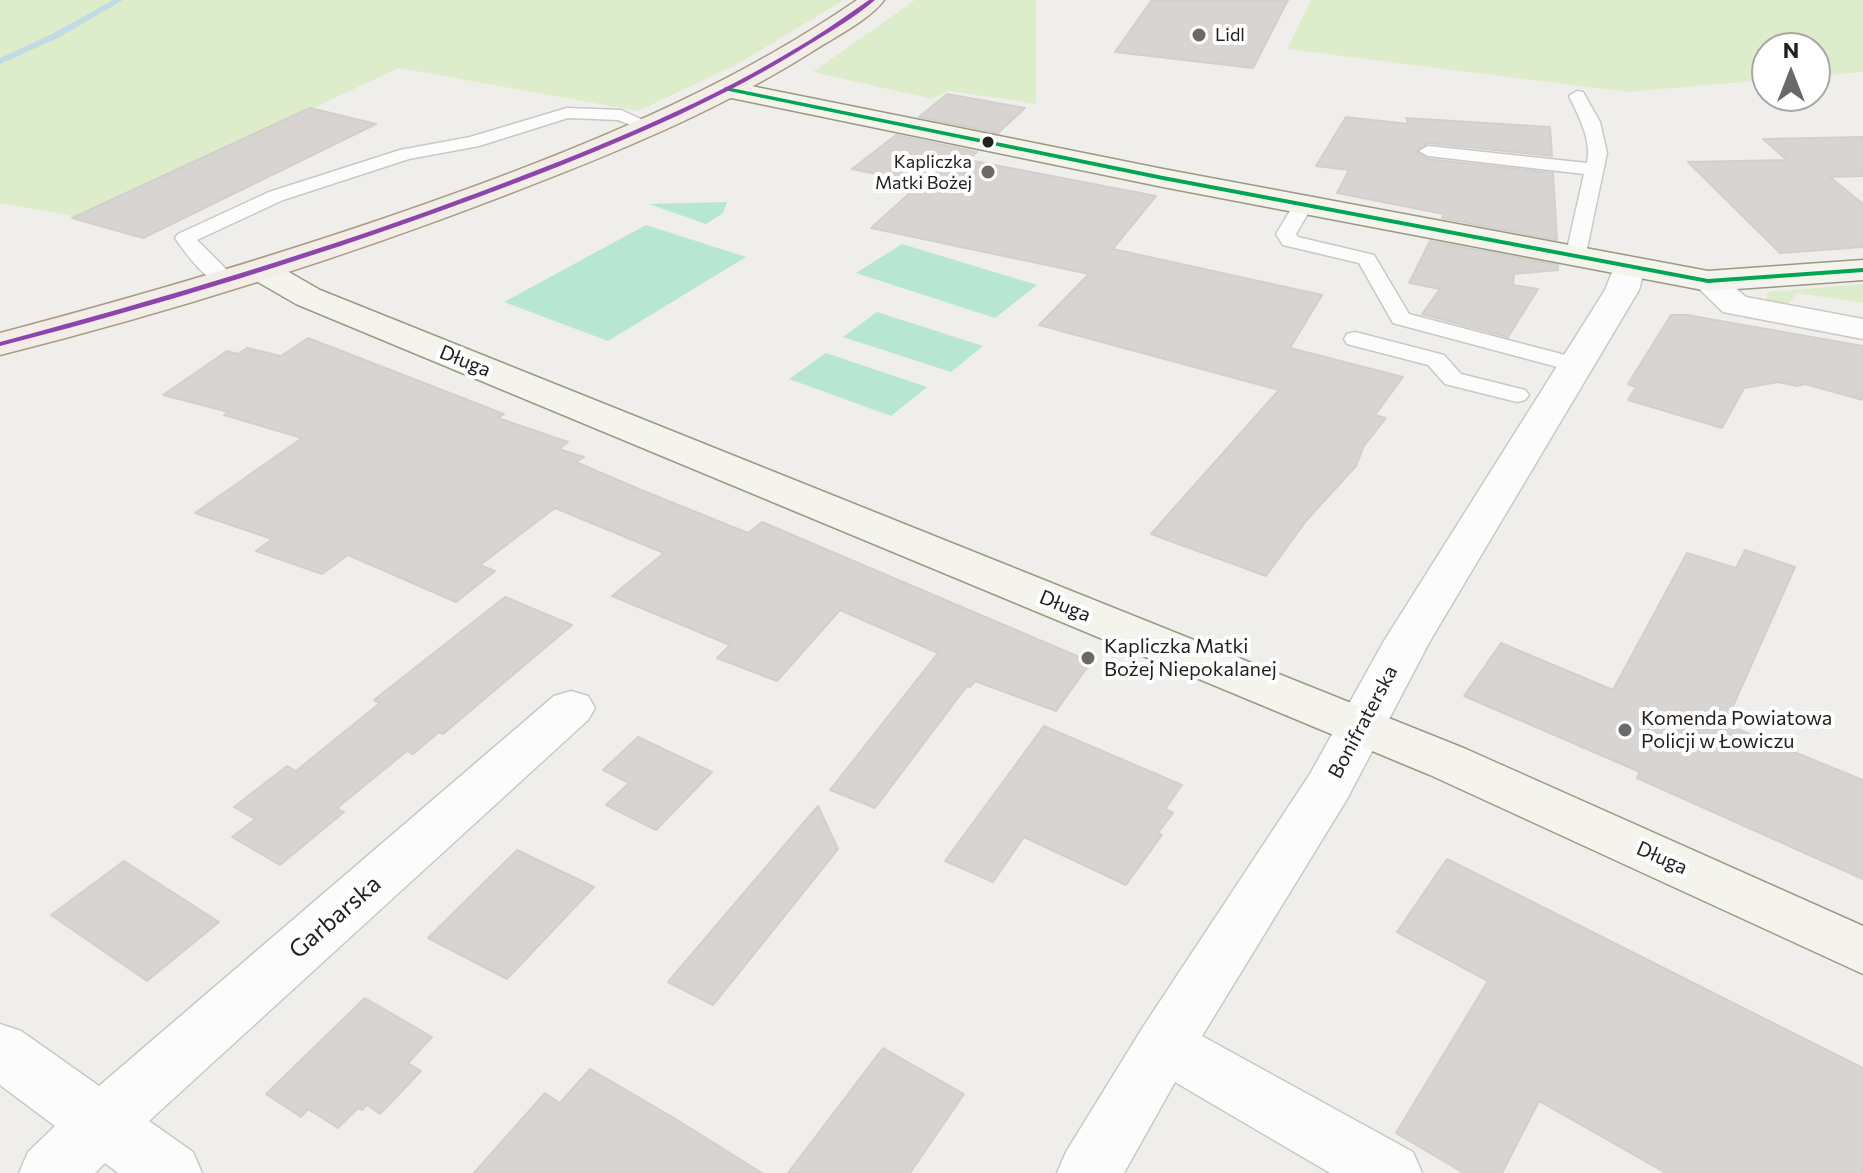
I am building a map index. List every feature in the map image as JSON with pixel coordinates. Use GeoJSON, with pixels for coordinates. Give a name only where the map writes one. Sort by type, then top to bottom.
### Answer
{"type":"FeatureCollection","features":[{"type":"Feature","properties":{"kind":"main road"},"geometry":{"type":"LineString","coordinates":[[0,344],[263,271],[456,204],[647,126],[726,89],[814,39],[872,0]]}},
{"type":"Feature","properties":{"kind":"street"},"geometry":{"type":"LineString","coordinates":[[726,89],[1303,205],[1708,281],[1863,270]]}},
{"type":"Feature","properties":{"kind":"street","name":"Bonifraterska"},"geometry":{"type":"LineString","coordinates":[[1089,1173],[1164,1045],[1329,786],[1407,641],[1622,290],[1629,267]]}},
{"type":"Feature","properties":{"kind":"street","name":"Długa"},"geometry":{"type":"LineString","coordinates":[[263,271],[308,297],[1360,726],[1663,858],[1863,951]]}},
{"type":"Feature","properties":{"kind":"street"},"geometry":{"type":"LineString","coordinates":[[1708,281],[1735,305],[1863,329]]}},
{"type":"Feature","properties":{"kind":"street","name":"Garbarska"},"geometry":{"type":"LineString","coordinates":[[51,1173],[100,1125],[571,708]]}},
{"type":"Feature","properties":{"kind":"street"},"geometry":{"type":"LineString","coordinates":[[1164,1045],[1390,1173]]}},
{"type":"Feature","properties":{"kind":"street"},"geometry":{"type":"LineString","coordinates":[[0,1050],[170,1173]]}},
{"type":"Feature","properties":{"kind":"lane"},"geometry":{"type":"LineString","coordinates":[[1575,258],[1598,153],[1591,122],[1577,96]]}},
{"type":"Feature","properties":{"kind":"lane"},"geometry":{"type":"LineString","coordinates":[[227,281],[196,253],[185,238],[276,196],[406,154],[473,142],[567,113],[621,115],[647,126]]}},
{"type":"Feature","properties":{"kind":"lane"},"geometry":{"type":"LineString","coordinates":[[1428,151],[1595,170]]}},
{"type":"Feature","properties":{"kind":"lane"},"geometry":{"type":"LineString","coordinates":[[1303,205],[1286,234],[1290,241],[1367,259],[1401,318],[1576,365]]}},
{"type":"Feature","properties":{"kind":"lane"},"geometry":{"type":"LineString","coordinates":[[1355,339],[1436,360],[1453,379],[1517,395]]}},
{"type":"Feature","properties":{"kind":"green space"},"geometry":{"type":"Polygon","coordinates":[[[0,0],[844,0],[736,65],[638,111],[399,68],[78,217],[0,203],[0,0]]]}},
{"type":"Feature","properties":{"kind":"green space"},"geometry":{"type":"Polygon","coordinates":[[[915,0],[1036,0],[1036,104],[949,91],[932,99],[813,72],[915,0]]]}},
{"type":"Feature","properties":{"kind":"green space"},"geometry":{"type":"Polygon","coordinates":[[[1311,0],[1863,0],[1863,72],[1831,75],[1831,32],[1751,32],[1751,81],[1627,92],[1287,49],[1311,0]]]}},
{"type":"Feature","properties":{"kind":"green space"},"geometry":{"type":"Polygon","coordinates":[[[727,202],[723,213],[706,224],[649,204],[727,202]]]}},
{"type":"Feature","properties":{"kind":"green space"},"geometry":{"type":"Polygon","coordinates":[[[646,225],[746,257],[608,341],[504,302],[646,225]]]}},
{"type":"Feature","properties":{"kind":"green space"},"geometry":{"type":"Polygon","coordinates":[[[902,244],[1037,285],[995,318],[856,273],[902,244]]]}},
{"type":"Feature","properties":{"kind":"green space"},"geometry":{"type":"Polygon","coordinates":[[[1863,284],[1863,303],[1797,293],[1787,306],[1766,302],[1767,292],[1863,284]]]}},
{"type":"Feature","properties":{"kind":"green space"},"geometry":{"type":"Polygon","coordinates":[[[877,312],[983,346],[951,372],[843,337],[877,312]]]}},
{"type":"Feature","properties":{"kind":"green space"},"geometry":{"type":"Polygon","coordinates":[[[826,353],[927,387],[891,416],[789,379],[826,353]]]}},
{"type":"Feature","properties":{"kind":"building","name":"Lidl"},"geometry":{"type":"Polygon","coordinates":[[[1152,0],[1288,0],[1253,68],[1115,52],[1152,0]]]}},
{"type":"Feature","properties":{"kind":"building"},"geometry":{"type":"Polygon","coordinates":[[[947,94],[1025,108],[998,133],[919,117],[947,94]]]}},
{"type":"Feature","properties":{"kind":"building"},"geometry":{"type":"Polygon","coordinates":[[[310,108],[376,124],[143,238],[72,218],[310,108]]]}},
{"type":"Feature","properties":{"kind":"building"},"geometry":{"type":"Polygon","coordinates":[[[1346,117],[1408,124],[1406,118],[1550,127],[1552,156],[1428,143],[1416,152],[1428,159],[1553,173],[1557,240],[1442,218],[1444,214],[1337,193],[1349,170],[1316,166],[1346,117]]]}},
{"type":"Feature","properties":{"kind":"building"},"geometry":{"type":"Polygon","coordinates":[[[896,135],[977,152],[968,160],[1156,196],[1111,251],[1322,295],[1290,348],[1403,377],[1375,415],[1386,418],[1364,446],[1356,466],[1306,521],[1266,576],[1151,534],[1279,390],[1039,325],[1089,274],[871,228],[921,183],[852,169],[896,135]]]}},
{"type":"Feature","properties":{"kind":"building"},"geometry":{"type":"Polygon","coordinates":[[[1863,137],[1863,176],[1830,177],[1863,204],[1863,247],[1780,253],[1688,162],[1787,160],[1763,139],[1863,137]]]}},
{"type":"Feature","properties":{"kind":"building"},"geometry":{"type":"Polygon","coordinates":[[[1430,241],[1558,265],[1558,270],[1514,274],[1513,285],[1538,289],[1508,337],[1422,314],[1440,289],[1409,283],[1430,241]]]}},
{"type":"Feature","properties":{"kind":"building"},"geometry":{"type":"Polygon","coordinates":[[[1671,315],[1687,315],[1863,346],[1863,400],[1805,384],[1797,386],[1778,382],[1744,388],[1722,428],[1628,400],[1636,387],[1628,384],[1671,315]]]}},
{"type":"Feature","properties":{"kind":"building"},"geometry":{"type":"Polygon","coordinates":[[[308,338],[504,414],[498,418],[568,442],[559,449],[584,457],[576,462],[641,490],[748,533],[762,522],[1091,662],[1056,711],[975,681],[970,687],[967,686],[875,808],[830,790],[938,653],[840,610],[777,681],[717,658],[730,645],[612,596],[664,553],[555,508],[480,565],[495,571],[456,602],[348,555],[322,574],[256,551],[272,539],[195,513],[302,438],[224,415],[229,412],[163,395],[227,351],[238,354],[247,348],[281,356],[308,338]]]}},
{"type":"Feature","properties":{"kind":"building"},"geometry":{"type":"Polygon","coordinates":[[[1745,550],[1795,567],[1725,724],[1863,780],[1863,879],[1637,778],[1640,772],[1464,696],[1501,643],[1613,690],[1687,553],[1736,568],[1745,550]]]}},
{"type":"Feature","properties":{"kind":"building"},"geometry":{"type":"Polygon","coordinates":[[[505,597],[572,625],[443,734],[439,732],[413,754],[407,751],[337,808],[344,812],[280,865],[232,837],[255,819],[234,807],[287,766],[296,771],[380,703],[374,700],[505,597]]]}},
{"type":"Feature","properties":{"kind":"building"},"geometry":{"type":"Polygon","coordinates":[[[1044,726],[1182,785],[1165,809],[1173,813],[1158,833],[1162,835],[1126,885],[1024,837],[993,882],[945,861],[1044,726]]]}},
{"type":"Feature","properties":{"kind":"building"},"geometry":{"type":"Polygon","coordinates":[[[638,737],[712,772],[656,830],[606,805],[629,783],[603,770],[638,737]]]}},
{"type":"Feature","properties":{"kind":"building"},"geometry":{"type":"Polygon","coordinates":[[[818,806],[838,849],[713,1005],[668,982],[818,806]]]}},
{"type":"Feature","properties":{"kind":"building"},"geometry":{"type":"Polygon","coordinates":[[[517,850],[594,887],[507,979],[428,938],[517,850]]]}},
{"type":"Feature","properties":{"kind":"building"},"geometry":{"type":"Polygon","coordinates":[[[1447,859],[1863,1068],[1863,1173],[1666,1173],[1539,1101],[1502,1173],[1464,1173],[1396,1133],[1488,981],[1397,932],[1447,859]]]}},
{"type":"Feature","properties":{"kind":"building"},"geometry":{"type":"Polygon","coordinates":[[[124,861],[219,922],[147,981],[51,915],[124,861]]]}},
{"type":"Feature","properties":{"kind":"building"},"geometry":{"type":"Polygon","coordinates":[[[365,998],[432,1037],[408,1063],[421,1071],[380,1114],[367,1105],[362,1110],[358,1108],[338,1128],[308,1109],[301,1117],[266,1094],[365,998]]]}},
{"type":"Feature","properties":{"kind":"building"},"geometry":{"type":"Polygon","coordinates":[[[883,1048],[964,1094],[910,1173],[788,1173],[883,1048]]]}},
{"type":"Feature","properties":{"kind":"building"},"geometry":{"type":"Polygon","coordinates":[[[590,1069],[762,1173],[474,1173],[545,1093],[560,1103],[590,1069]]]}},
{"type":"Feature","properties":{"kind":"waterway"},"geometry":{"type":"LineString","coordinates":[[0,61],[55,36],[119,0]]}},
{"type":"Feature","properties":{"kind":"transit line"},"geometry":{"type":"LineString","coordinates":[[0,344],[326,249],[564,162],[656,123],[746,79],[789,55],[872,0]]}},
{"type":"Feature","properties":{"kind":"transit line"},"geometry":{"type":"LineString","coordinates":[[726,89],[1163,178],[1708,281],[1863,270]]}},
{"type":"Feature","properties":{"kind":"place","name":"Lidl"},"geometry":{"type":"Point","coordinates":[1199,35]}},
{"type":"Feature","properties":{"kind":"place","name":"Kapliczka Matki Bożej"},"geometry":{"type":"Point","coordinates":[988,172]}},
{"type":"Feature","properties":{"kind":"place","name":"Kapliczka Matki Bożej Niepokalanej"},"geometry":{"type":"Point","coordinates":[1088,658]}},
{"type":"Feature","properties":{"kind":"place","name":"Komenda Powiatowa Policji w Łowiczu"},"geometry":{"type":"Point","coordinates":[1625,730]}}]}
